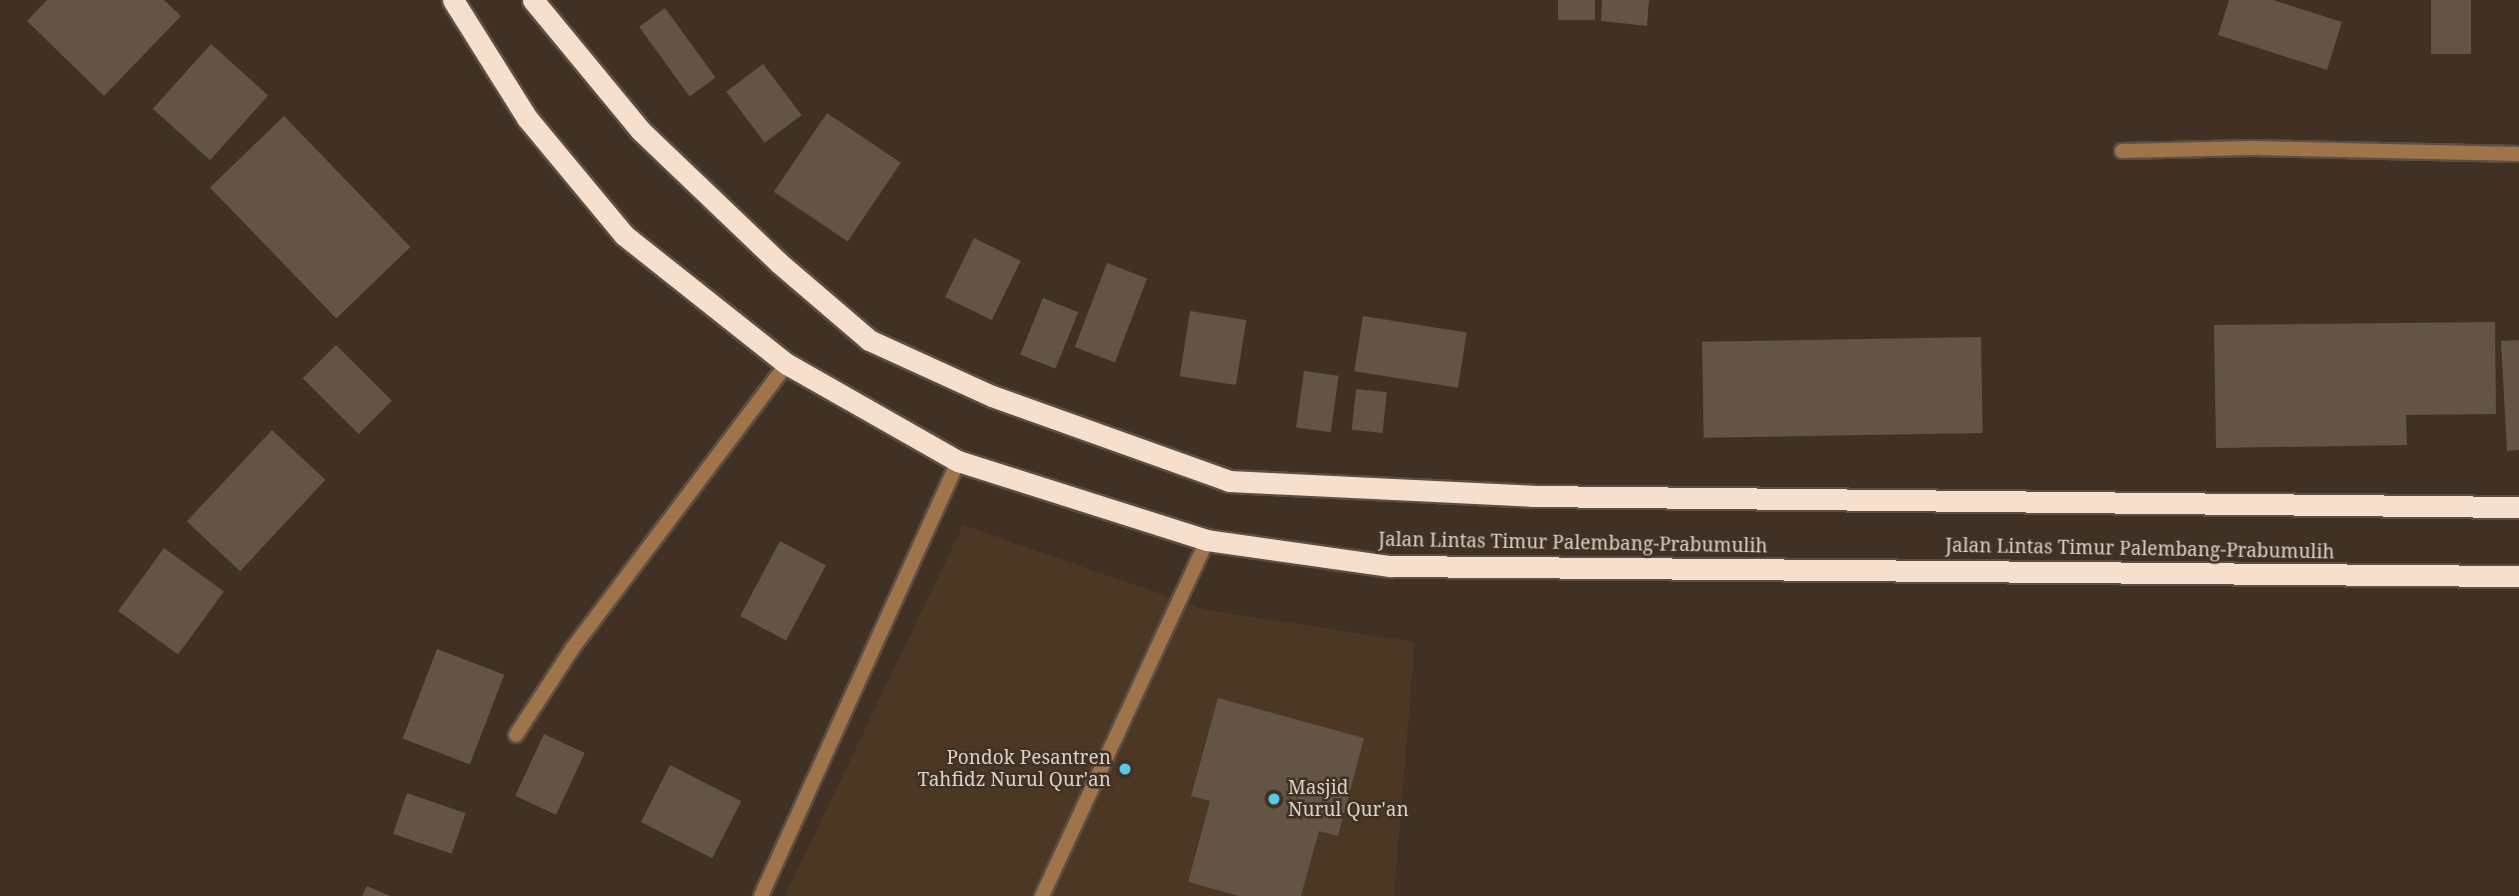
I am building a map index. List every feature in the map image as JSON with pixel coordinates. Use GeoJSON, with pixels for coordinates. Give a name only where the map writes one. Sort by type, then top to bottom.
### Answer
{"type":"FeatureCollection","features":[{"type":"Feature","properties":{"kind":"highway","name":"Jalan Lintas Timur Palembang-Prabumulih"},"geometry":{"type":"LineString","coordinates":[[453,0],[527,118],[624,235],[787,364],[958,461],[1207,540],[1390,566],[2519,576]]}},
{"type":"Feature","properties":{"kind":"highway"},"geometry":{"type":"LineString","coordinates":[[533,0],[640,130],[778,262],[869,340],[992,396],[1229,481],[1532,496],[2519,507]]}},
{"type":"Feature","properties":{"kind":"street"},"geometry":{"type":"LineString","coordinates":[[2122,151],[2252,148],[2519,154]]}},
{"type":"Feature","properties":{"kind":"street"},"geometry":{"type":"LineString","coordinates":[[516,735],[572,649],[787,364]]}},
{"type":"Feature","properties":{"kind":"street"},"geometry":{"type":"LineString","coordinates":[[761,896],[958,461]]}},
{"type":"Feature","properties":{"kind":"street"},"geometry":{"type":"LineString","coordinates":[[1042,896],[1207,540]]}},
{"type":"Feature","properties":{"kind":"shaded area","name":"Pondok Pesantren Tahfidz Nurul Qur'an"},"geometry":{"type":"Polygon","coordinates":[[[963,525],[1206,610],[1415,642],[1394,896],[785,896],[963,525]]]}},
{"type":"Feature","properties":{"kind":"building"},"geometry":{"type":"Polygon","coordinates":[[[47,0],[164,0],[181,16],[104,96],[27,21],[47,0]]]}},
{"type":"Feature","properties":{"kind":"building"},"geometry":{"type":"Polygon","coordinates":[[[1558,0],[1595,0],[1595,20],[1558,20],[1558,0]]]}},
{"type":"Feature","properties":{"kind":"building"},"geometry":{"type":"Polygon","coordinates":[[[1602,0],[1649,0],[1647,26],[1601,21],[1602,0]]]}},
{"type":"Feature","properties":{"kind":"building"},"geometry":{"type":"Polygon","coordinates":[[[2229,0],[2273,0],[2342,22],[2327,70],[2218,35],[2229,0]]]}},
{"type":"Feature","properties":{"kind":"building"},"geometry":{"type":"Polygon","coordinates":[[[2431,0],[2471,0],[2471,54],[2431,54],[2431,0]]]}},
{"type":"Feature","properties":{"kind":"building"},"geometry":{"type":"Polygon","coordinates":[[[665,8],[716,78],[690,96],[639,27],[665,8]]]}},
{"type":"Feature","properties":{"kind":"building"},"geometry":{"type":"Polygon","coordinates":[[[211,44],[268,96],[210,160],[153,109],[211,44]]]}},
{"type":"Feature","properties":{"kind":"building"},"geometry":{"type":"Polygon","coordinates":[[[763,64],[802,115],[765,143],[726,92],[763,64]]]}},
{"type":"Feature","properties":{"kind":"building"},"geometry":{"type":"Polygon","coordinates":[[[827,113],[901,163],[848,242],[774,192],[827,113]]]}},
{"type":"Feature","properties":{"kind":"building"},"geometry":{"type":"Polygon","coordinates":[[[284,116],[410,247],[336,318],[210,188],[284,116]]]}},
{"type":"Feature","properties":{"kind":"building"},"geometry":{"type":"Polygon","coordinates":[[[974,238],[1021,261],[992,320],[945,297],[974,238]]]}},
{"type":"Feature","properties":{"kind":"building"},"geometry":{"type":"Polygon","coordinates":[[[1107,263],[1147,278],[1115,362],[1075,347],[1107,263]]]}},
{"type":"Feature","properties":{"kind":"building"},"geometry":{"type":"Polygon","coordinates":[[[1043,298],[1078,312],[1055,369],[1020,355],[1043,298]]]}},
{"type":"Feature","properties":{"kind":"building"},"geometry":{"type":"Polygon","coordinates":[[[1190,311],[1246,320],[1236,385],[1180,376],[1190,311]]]}},
{"type":"Feature","properties":{"kind":"building"},"geometry":{"type":"Polygon","coordinates":[[[1363,316],[1467,332],[1458,388],[1354,371],[1363,316]]]}},
{"type":"Feature","properties":{"kind":"building"},"geometry":{"type":"Polygon","coordinates":[[[2495,322],[2496,414],[2406,415],[2407,445],[2216,448],[2214,325],[2495,322]]]}},
{"type":"Feature","properties":{"kind":"building"},"geometry":{"type":"Polygon","coordinates":[[[1981,337],[1983,433],[1704,438],[1702,342],[1981,337]]]}},
{"type":"Feature","properties":{"kind":"building"},"geometry":{"type":"Polygon","coordinates":[[[2519,340],[2519,450],[2507,451],[2501,341],[2519,340]]]}},
{"type":"Feature","properties":{"kind":"building"},"geometry":{"type":"Polygon","coordinates":[[[336,345],[392,401],[359,434],[303,378],[336,345]]]}},
{"type":"Feature","properties":{"kind":"building"},"geometry":{"type":"Polygon","coordinates":[[[1304,371],[1339,376],[1331,432],[1296,427],[1304,371]]]}},
{"type":"Feature","properties":{"kind":"building"},"geometry":{"type":"Polygon","coordinates":[[[1356,389],[1387,392],[1383,433],[1352,430],[1356,389]]]}},
{"type":"Feature","properties":{"kind":"building"},"geometry":{"type":"Polygon","coordinates":[[[272,430],[325,480],[240,571],[187,521],[272,430]]]}},
{"type":"Feature","properties":{"kind":"building"},"geometry":{"type":"Polygon","coordinates":[[[780,541],[826,565],[786,640],[740,616],[780,541]]]}},
{"type":"Feature","properties":{"kind":"building"},"geometry":{"type":"Polygon","coordinates":[[[164,548],[224,591],[178,655],[118,611],[164,548]]]}},
{"type":"Feature","properties":{"kind":"building"},"geometry":{"type":"Polygon","coordinates":[[[437,649],[504,675],[470,764],[403,739],[437,649]]]}},
{"type":"Feature","properties":{"kind":"building","name":"Masjid Nurul Qur'an"},"geometry":{"type":"Polygon","coordinates":[[[1218,698],[1364,738],[1338,836],[1319,831],[1301,896],[1239,896],[1188,882],[1210,801],[1191,796],[1218,698]]]}},
{"type":"Feature","properties":{"kind":"building"},"geometry":{"type":"Polygon","coordinates":[[[544,734],[585,753],[556,815],[515,796],[544,734]]]}},
{"type":"Feature","properties":{"kind":"building"},"geometry":{"type":"Polygon","coordinates":[[[670,765],[741,801],[712,858],[641,822],[670,765]]]}},
{"type":"Feature","properties":{"kind":"building"},"geometry":{"type":"Polygon","coordinates":[[[407,793],[466,813],[452,854],[393,834],[407,793]]]}},
{"type":"Feature","properties":{"kind":"building"},"geometry":{"type":"Polygon","coordinates":[[[367,886],[390,896],[362,896],[367,886]]]}},
{"type":"Feature","properties":{"kind":"place","name":"Pondok Pesantren Tahfidz Nurul Qur'an"},"geometry":{"type":"Point","coordinates":[1125,769]}},
{"type":"Feature","properties":{"kind":"place","name":"Masjid Nurul Qur'an"},"geometry":{"type":"Point","coordinates":[1274,799]}}]}
